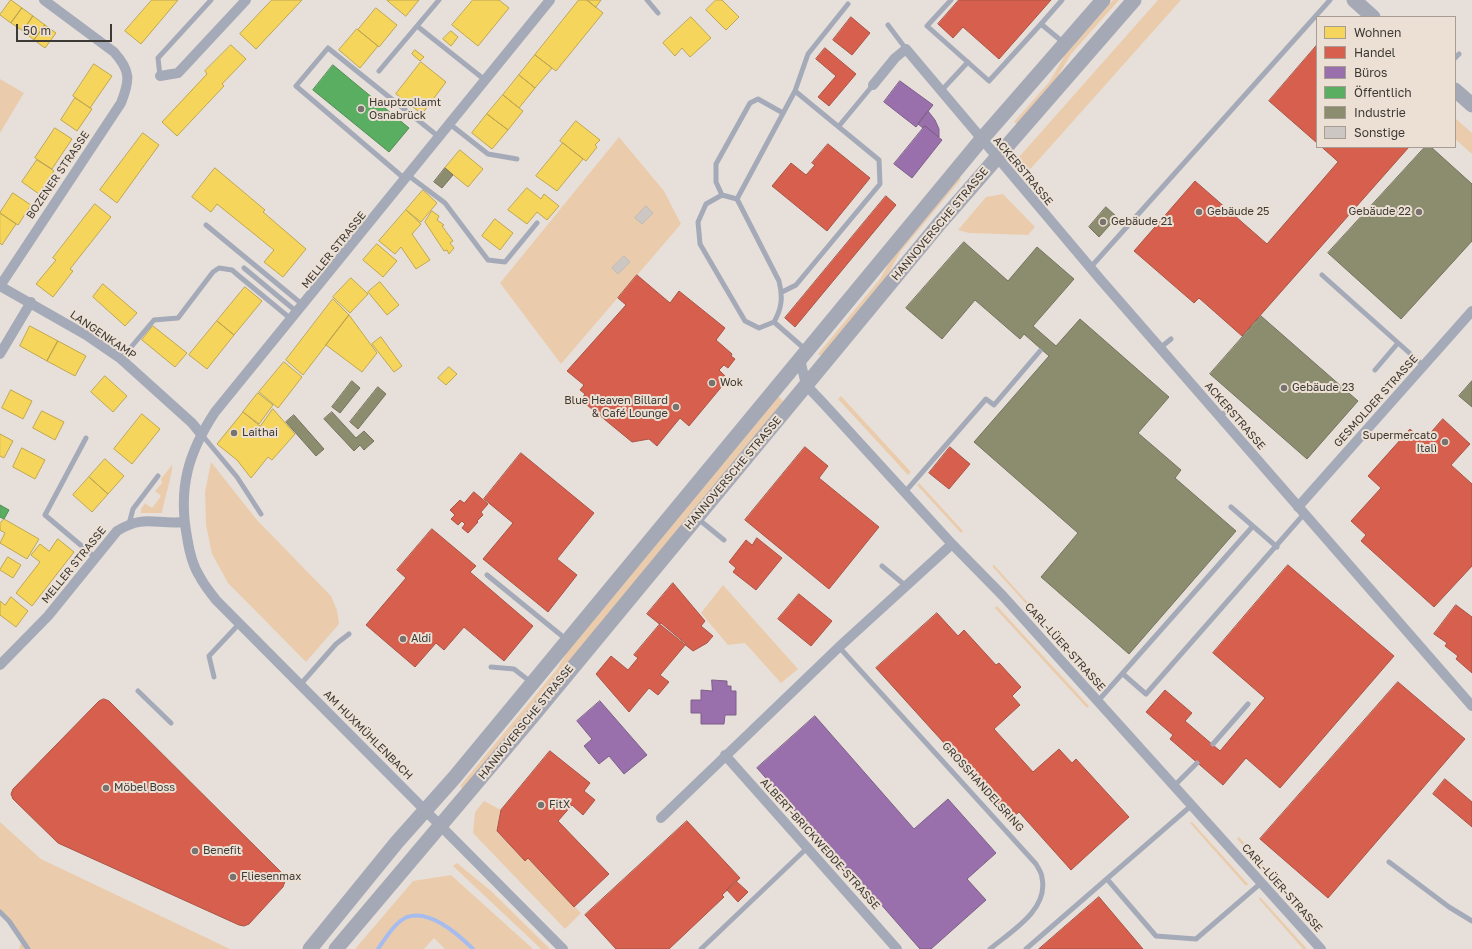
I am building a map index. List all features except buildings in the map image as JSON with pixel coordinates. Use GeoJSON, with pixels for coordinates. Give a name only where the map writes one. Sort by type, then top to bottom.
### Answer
{"type":"FeatureCollection","features":[{"type":"Feature","properties":{"kind":"main road","name":"HANNOVERSCHE STRASSE"},"geometry":{"type":"LineString","coordinates":[[310,949],[981,140],[1103,0]]}},
{"type":"Feature","properties":{"kind":"main road","name":"HANNOVERSCHE STRASSE"},"geometry":{"type":"LineString","coordinates":[[336,949],[409,860],[441,826],[996,157],[1134,0]]}},
{"type":"Feature","properties":{"kind":"main road"},"geometry":{"type":"LineString","coordinates":[[1354,0],[1372,16]]}},
{"type":"Feature","properties":{"kind":"main road"},"geometry":{"type":"LineString","coordinates":[[1456,91],[1472,105]]}},
{"type":"Feature","properties":{"kind":"street","name":"BOZENER STRASSE"},"geometry":{"type":"LineString","coordinates":[[0,286],[121,103],[126,89],[128,75],[124,63],[114,52],[44,0]]}},
{"type":"Feature","properties":{"kind":"street"},"geometry":{"type":"LineString","coordinates":[[160,76],[178,73],[246,0]]}},
{"type":"Feature","properties":{"kind":"street","name":"MELLER STRASSE"},"geometry":{"type":"LineString","coordinates":[[201,434],[215,412],[408,178],[550,0]]}},
{"type":"Feature","properties":{"kind":"street"},"geometry":{"type":"LineString","coordinates":[[873,85],[895,58],[906,49],[981,140]]}},
{"type":"Feature","properties":{"kind":"street","name":"ACKERSTRASSE"},"geometry":{"type":"LineString","coordinates":[[981,140],[1090,268],[1472,706]]}},
{"type":"Feature","properties":{"kind":"street","name":"LANGENKAMP"},"geometry":{"type":"LineString","coordinates":[[0,286],[31,302],[121,359],[192,423],[201,434]]}},
{"type":"Feature","properties":{"kind":"street"},"geometry":{"type":"LineString","coordinates":[[0,354],[31,302]]}},
{"type":"Feature","properties":{"kind":"street","name":"GESMOLDER STRASSE"},"geometry":{"type":"LineString","coordinates":[[1301,511],[1472,311]]}},
{"type":"Feature","properties":{"kind":"street","name":"CARL-LÜER-STRASSE"},"geometry":{"type":"LineString","coordinates":[[804,355],[806,385],[952,544],[1003,596],[1321,949]]}},
{"type":"Feature","properties":{"kind":"street","name":"AM HUXMÜHLENBACH"},"geometry":{"type":"LineString","coordinates":[[201,434],[189,462],[184,486],[184,522],[190,553],[199,576],[216,600],[239,624],[562,949]]}},
{"type":"Feature","properties":{"kind":"street"},"geometry":{"type":"LineString","coordinates":[[129,524],[144,521],[173,523],[184,522]]}},
{"type":"Feature","properties":{"kind":"street","name":"MELLER STRASSE"},"geometry":{"type":"LineString","coordinates":[[0,665],[48,616],[117,531],[129,524]]}},
{"type":"Feature","properties":{"kind":"street"},"geometry":{"type":"LineString","coordinates":[[661,818],[839,647],[952,544]]}},
{"type":"Feature","properties":{"kind":"street","name":"ALBERT-BRICKWEDDE-STRASSE"},"geometry":{"type":"LineString","coordinates":[[725,755],[806,849],[897,949]]}},
{"type":"Feature","properties":{"kind":"lane"},"geometry":{"type":"LineString","coordinates":[[160,76],[158,58],[211,0]]}},
{"type":"Feature","properties":{"kind":"lane"},"geometry":{"type":"LineString","coordinates":[[379,71],[440,0]]}},
{"type":"Feature","properties":{"kind":"lane"},"geometry":{"type":"LineString","coordinates":[[647,0],[658,13]]}},
{"type":"Feature","properties":{"kind":"lane"},"geometry":{"type":"LineString","coordinates":[[951,0],[928,26],[989,81],[1062,0]]}},
{"type":"Feature","properties":{"kind":"lane"},"geometry":{"type":"LineString","coordinates":[[1090,268],[1330,0]]}},
{"type":"Feature","properties":{"kind":"lane"},"geometry":{"type":"LineString","coordinates":[[737,199],[795,91],[808,54],[848,4]]}},
{"type":"Feature","properties":{"kind":"lane"},"geometry":{"type":"LineString","coordinates":[[1041,24],[1065,44]]}},
{"type":"Feature","properties":{"kind":"lane"},"geometry":{"type":"LineString","coordinates":[[888,25],[906,49]]}},
{"type":"Feature","properties":{"kind":"lane"},"geometry":{"type":"LineString","coordinates":[[417,26],[486,81]]}},
{"type":"Feature","properties":{"kind":"lane"},"geometry":{"type":"LineString","coordinates":[[440,138],[328,48],[296,86],[408,178],[445,203],[488,260],[505,262],[537,224]]}},
{"type":"Feature","properties":{"kind":"lane"},"geometry":{"type":"LineString","coordinates":[[941,91],[968,62]]}},
{"type":"Feature","properties":{"kind":"lane"},"geometry":{"type":"LineString","coordinates":[[839,126],[873,85]]}},
{"type":"Feature","properties":{"kind":"lane"},"geometry":{"type":"LineString","coordinates":[[782,292],[796,285],[880,184],[879,160],[795,91]]}},
{"type":"Feature","properties":{"kind":"lane"},"geometry":{"type":"LineString","coordinates":[[722,195],[716,182],[716,164],[750,103],[758,99],[783,113]]}},
{"type":"Feature","properties":{"kind":"lane"},"geometry":{"type":"LineString","coordinates":[[451,125],[488,154],[517,158]]}},
{"type":"Feature","properties":{"kind":"lane"},"geometry":{"type":"LineString","coordinates":[[722,195],[737,199],[779,280],[782,292],[781,309],[774,322],[759,328],[745,321],[700,244],[698,222],[706,204],[722,195]]}},
{"type":"Feature","properties":{"kind":"lane"},"geometry":{"type":"LineString","coordinates":[[206,225],[298,312]]}},
{"type":"Feature","properties":{"kind":"lane"},"geometry":{"type":"LineString","coordinates":[[121,359],[154,320],[178,318],[213,272],[219,268],[226,268],[235,273],[298,312]]}},
{"type":"Feature","properties":{"kind":"lane"},"geometry":{"type":"LineString","coordinates":[[244,268],[298,312]]}},
{"type":"Feature","properties":{"kind":"lane"},"geometry":{"type":"LineString","coordinates":[[1322,275],[1424,366]]}},
{"type":"Feature","properties":{"kind":"lane"},"geometry":{"type":"LineString","coordinates":[[774,322],[804,355]]}},
{"type":"Feature","properties":{"kind":"lane"},"geometry":{"type":"LineString","coordinates":[[1160,348],[1171,339]]}},
{"type":"Feature","properties":{"kind":"lane"},"geometry":{"type":"LineString","coordinates":[[1375,370],[1398,343]]}},
{"type":"Feature","properties":{"kind":"lane"},"geometry":{"type":"LineString","coordinates":[[905,492],[986,399],[994,405],[1040,351]]}},
{"type":"Feature","properties":{"kind":"lane"},"geometry":{"type":"LineString","coordinates":[[1220,416],[1230,408]]}},
{"type":"Feature","properties":{"kind":"lane"},"geometry":{"type":"LineString","coordinates":[[201,434],[237,477],[261,514]]}},
{"type":"Feature","properties":{"kind":"lane"},"geometry":{"type":"LineString","coordinates":[[86,438],[45,515],[96,558]]}},
{"type":"Feature","properties":{"kind":"lane"},"geometry":{"type":"LineString","coordinates":[[129,524],[133,509],[158,476]]}},
{"type":"Feature","properties":{"kind":"lane"},"geometry":{"type":"LineString","coordinates":[[1231,507],[1277,547]]}},
{"type":"Feature","properties":{"kind":"lane"},"geometry":{"type":"LineString","coordinates":[[1123,674],[1146,694],[1277,547],[1301,511]]}},
{"type":"Feature","properties":{"kind":"lane"},"geometry":{"type":"LineString","coordinates":[[696,517],[724,540]]}},
{"type":"Feature","properties":{"kind":"lane"},"geometry":{"type":"LineString","coordinates":[[1098,701],[1253,526]]}},
{"type":"Feature","properties":{"kind":"lane"},"geometry":{"type":"LineString","coordinates":[[882,566],[906,586]]}},
{"type":"Feature","properties":{"kind":"lane"},"geometry":{"type":"LineString","coordinates":[[487,575],[567,640]]}},
{"type":"Feature","properties":{"kind":"lane"},"geometry":{"type":"LineString","coordinates":[[214,677],[209,656],[239,624]]}},
{"type":"Feature","properties":{"kind":"lane"},"geometry":{"type":"LineString","coordinates":[[300,685],[336,644],[350,634]]}},
{"type":"Feature","properties":{"kind":"lane","name":"GROSSHANDELSRING"},"geometry":{"type":"LineString","coordinates":[[839,647],[1036,864],[1043,878],[1042,896],[1034,911],[990,949]]}},
{"type":"Feature","properties":{"kind":"lane"},"geometry":{"type":"LineString","coordinates":[[491,667],[514,670],[532,683]]}},
{"type":"Feature","properties":{"kind":"lane"},"geometry":{"type":"LineString","coordinates":[[138,691],[171,723]]}},
{"type":"Feature","properties":{"kind":"lane"},"geometry":{"type":"LineString","coordinates":[[1213,744],[1248,704]]}},
{"type":"Feature","properties":{"kind":"lane"},"geometry":{"type":"LineString","coordinates":[[1174,786],[1197,763]]}},
{"type":"Feature","properties":{"kind":"lane"},"geometry":{"type":"LineString","coordinates":[[1026,949],[1192,805]]}},
{"type":"Feature","properties":{"kind":"lane"},"geometry":{"type":"LineString","coordinates":[[701,949],[806,849]]}},
{"type":"Feature","properties":{"kind":"lane"},"geometry":{"type":"LineString","coordinates":[[1389,862],[1449,907],[1472,921]]}},
{"type":"Feature","properties":{"kind":"lane"},"geometry":{"type":"LineString","coordinates":[[1107,879],[1156,936],[1196,939],[1261,883]]}},
{"type":"Feature","properties":{"kind":"lane"},"geometry":{"type":"LineString","coordinates":[[0,912],[9,921],[28,949]]}},
{"type":"Feature","properties":{"kind":"shaded area"},"geometry":{"type":"Polygon","coordinates":[[[1113,0],[1119,0],[1071,54],[1055,81],[1017,124],[1014,122],[1050,81],[1066,53],[1113,0]]]}},
{"type":"Feature","properties":{"kind":"shaded area"},"geometry":{"type":"Polygon","coordinates":[[[1158,0],[1181,0],[1026,174],[1019,157],[1158,0]]]}},
{"type":"Feature","properties":{"kind":"shaded area"},"geometry":{"type":"Polygon","coordinates":[[[0,79],[24,93],[0,133],[0,79]]]}},
{"type":"Feature","properties":{"kind":"shaded area"},"geometry":{"type":"Polygon","coordinates":[[[1456,119],[1472,133],[1472,154],[1456,140],[1456,119]]]}},
{"type":"Feature","properties":{"kind":"shaded area"},"geometry":{"type":"Polygon","coordinates":[[[619,137],[664,191],[681,224],[561,364],[500,283],[619,137]]]}},
{"type":"Feature","properties":{"kind":"shaded area"},"geometry":{"type":"Polygon","coordinates":[[[959,176],[961,179],[901,251],[884,281],[822,357],[818,354],[880,279],[897,249],[959,176]]]}},
{"type":"Feature","properties":{"kind":"shaded area"},"geometry":{"type":"Polygon","coordinates":[[[1003,194],[1035,227],[1028,235],[969,233],[958,230],[986,197],[1003,194]]]}},
{"type":"Feature","properties":{"kind":"shaded area"},"geometry":{"type":"Polygon","coordinates":[[[777,395],[784,402],[463,789],[460,786],[557,669],[578,634],[777,395]]]}},
{"type":"Feature","properties":{"kind":"shaded area"},"geometry":{"type":"Polygon","coordinates":[[[841,396],[911,472],[908,475],[838,399],[841,396]]]}},
{"type":"Feature","properties":{"kind":"shaded area"},"geometry":{"type":"Polygon","coordinates":[[[211,462],[257,520],[331,596],[337,610],[339,624],[306,662],[228,583],[212,554],[206,525],[205,492],[211,462]]]}},
{"type":"Feature","properties":{"kind":"shaded area"},"geometry":{"type":"Polygon","coordinates":[[[172,465],[162,513],[141,513],[141,509],[145,503],[152,508],[161,496],[155,491],[162,483],[161,479],[172,465]]]}},
{"type":"Feature","properties":{"kind":"shaded area"},"geometry":{"type":"Polygon","coordinates":[[[919,483],[963,531],[961,533],[917,485],[919,483]]]}},
{"type":"Feature","properties":{"kind":"shaded area"},"geometry":{"type":"Polygon","coordinates":[[[994,565],[1040,616],[1038,617],[992,566],[994,565]]]}},
{"type":"Feature","properties":{"kind":"shaded area"},"geometry":{"type":"Polygon","coordinates":[[[723,585],[798,669],[781,683],[745,643],[728,645],[701,613],[723,585]]]}},
{"type":"Feature","properties":{"kind":"shaded area"},"geometry":{"type":"Polygon","coordinates":[[[997,606],[1089,706],[1087,708],[995,608],[997,606]]]}},
{"type":"Feature","properties":{"kind":"shaded area"},"geometry":{"type":"Polygon","coordinates":[[[1047,625],[1103,686],[1101,687],[1046,627],[1047,625]]]}},
{"type":"Feature","properties":{"kind":"shaded area"},"geometry":{"type":"Polygon","coordinates":[[[484,801],[501,810],[497,832],[525,861],[528,858],[581,913],[565,929],[473,833],[475,812],[484,801]]]}},
{"type":"Feature","properties":{"kind":"shaded area"},"geometry":{"type":"Polygon","coordinates":[[[0,822],[41,859],[230,949],[19,949],[22,940],[0,912],[0,822]]]}},
{"type":"Feature","properties":{"kind":"shaded area"},"geometry":{"type":"Polygon","coordinates":[[[1192,822],[1248,884],[1246,886],[1190,823],[1192,822]]]}},
{"type":"Feature","properties":{"kind":"shaded area"},"geometry":{"type":"Polygon","coordinates":[[[1239,837],[1316,923],[1314,925],[1237,839],[1239,837]]]}},
{"type":"Feature","properties":{"kind":"shaded area"},"geometry":{"type":"Polygon","coordinates":[[[457,863],[491,891],[550,949],[541,949],[453,866],[457,863]]]}},
{"type":"Feature","properties":{"kind":"shaded area"},"geometry":{"type":"Polygon","coordinates":[[[451,875],[533,949],[445,949],[434,938],[424,949],[355,949],[413,881],[451,875]]]}},
{"type":"Feature","properties":{"kind":"shaded area"},"geometry":{"type":"Polygon","coordinates":[[[1260,897],[1307,949],[1303,949],[1259,899],[1260,897]]]}},
{"type":"Feature","properties":{"kind":"waterway"},"geometry":{"type":"LineString","coordinates":[[378,949],[398,923],[407,917],[416,915],[443,924],[473,949]]}},
{"type":"Feature","properties":{"kind":"place","name":"Hauptzollamt Osnabrück"},"geometry":{"type":"Point","coordinates":[361,109]}},
{"type":"Feature","properties":{"kind":"place","name":"Gebäude 25"},"geometry":{"type":"Point","coordinates":[1199,212]}},
{"type":"Feature","properties":{"kind":"place","name":"Gebäude 22"},"geometry":{"type":"Point","coordinates":[1419,212]}},
{"type":"Feature","properties":{"kind":"place","name":"Gebäude 21"},"geometry":{"type":"Point","coordinates":[1103,222]}},
{"type":"Feature","properties":{"kind":"place","name":"Wok"},"geometry":{"type":"Point","coordinates":[712,383]}},
{"type":"Feature","properties":{"kind":"place","name":"Gebäude 23"},"geometry":{"type":"Point","coordinates":[1284,388]}},
{"type":"Feature","properties":{"kind":"place","name":"Blue Heaven Billard & Café Lounge"},"geometry":{"type":"Point","coordinates":[676,407]}},
{"type":"Feature","properties":{"kind":"place","name":"Laithai"},"geometry":{"type":"Point","coordinates":[234,433]}},
{"type":"Feature","properties":{"kind":"place","name":"Supermercato Italì"},"geometry":{"type":"Point","coordinates":[1445,442]}},
{"type":"Feature","properties":{"kind":"place","name":"Aldi"},"geometry":{"type":"Point","coordinates":[403,639]}},
{"type":"Feature","properties":{"kind":"place","name":"Möbel Boss"},"geometry":{"type":"Point","coordinates":[106,788]}},
{"type":"Feature","properties":{"kind":"place","name":"FitX"},"geometry":{"type":"Point","coordinates":[541,805]}},
{"type":"Feature","properties":{"kind":"place","name":"Benefit"},"geometry":{"type":"Point","coordinates":[195,851]}},
{"type":"Feature","properties":{"kind":"place","name":"Fliesenmax"},"geometry":{"type":"Point","coordinates":[233,877]}}]}
